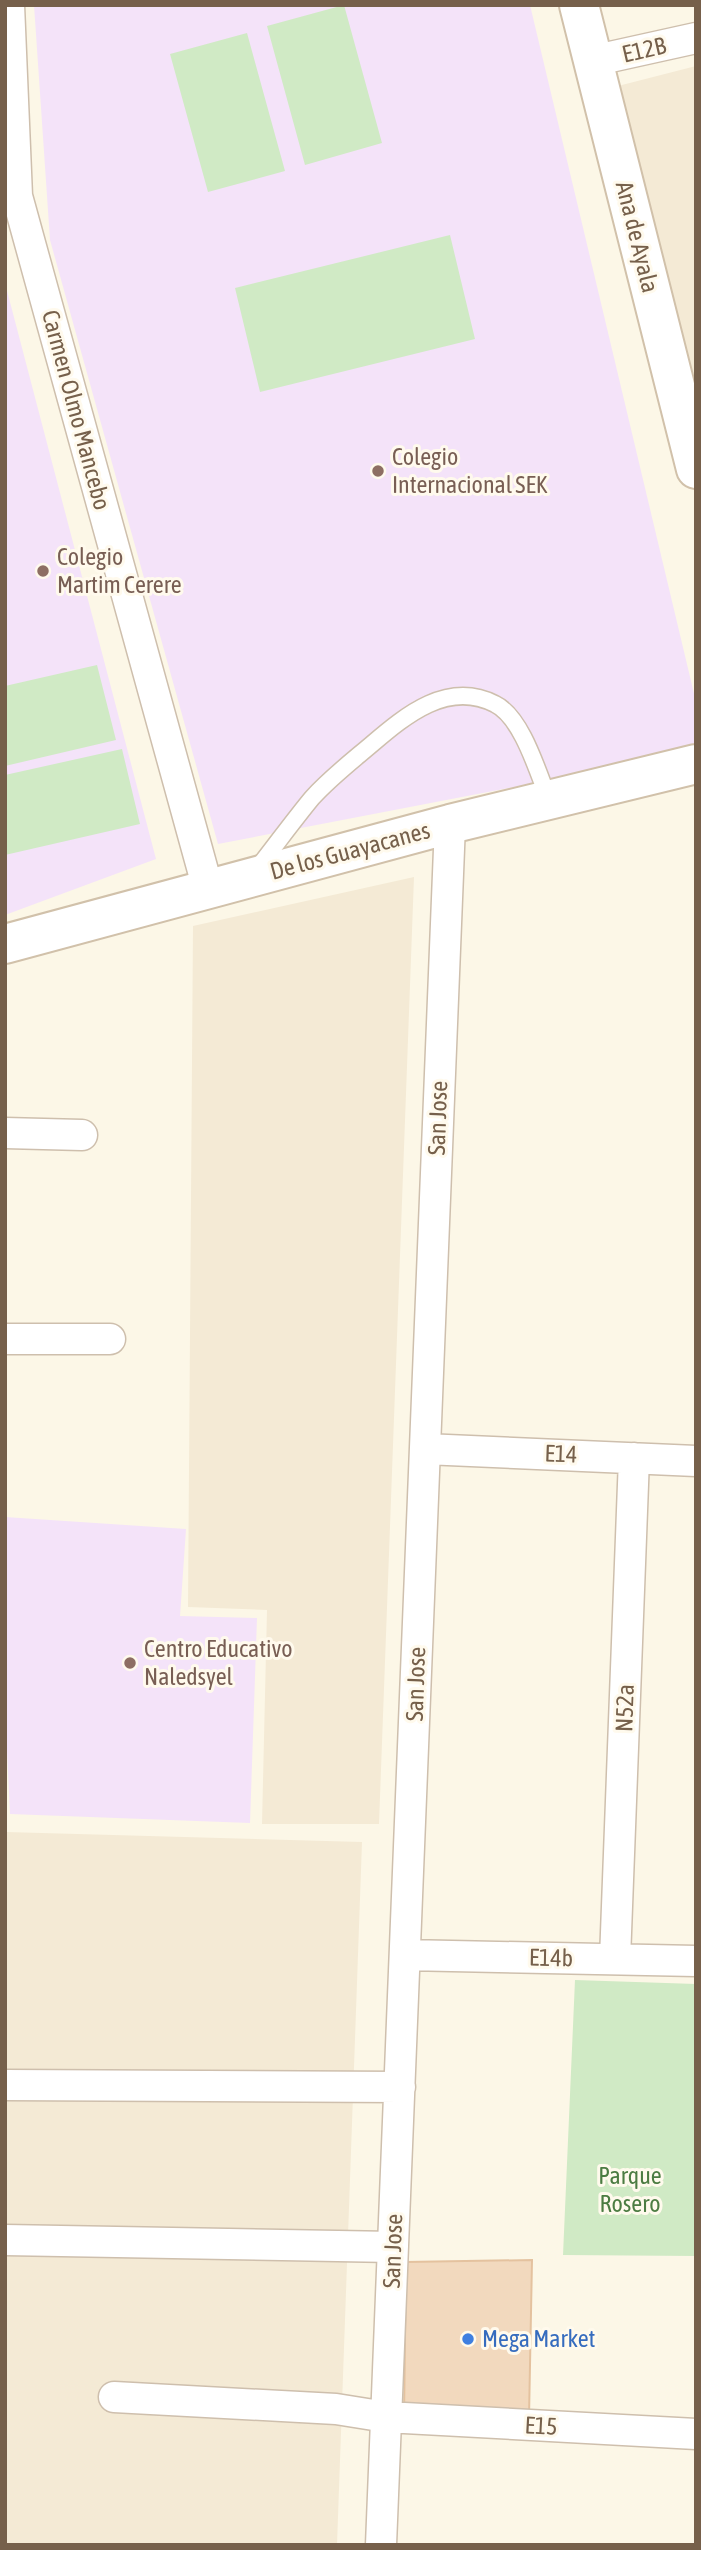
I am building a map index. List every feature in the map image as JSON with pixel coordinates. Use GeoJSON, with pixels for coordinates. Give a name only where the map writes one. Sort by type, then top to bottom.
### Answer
{"type":"FeatureCollection","features":[{"type":"Feature","properties":{"kind":"street","name":"Carmen Olmo Mancebo"},"geometry":{"type":"LineString","coordinates":[[9,5],[17,196],[208,889]]}},
{"type":"Feature","properties":{"kind":"street","name":"Ana de Ayala"},"geometry":{"type":"LineString","coordinates":[[579,5],[696,469]]}},
{"type":"Feature","properties":{"kind":"street","name":"E12B"},"geometry":{"type":"LineString","coordinates":[[592,61],[696,38]]}},
{"type":"Feature","properties":{"kind":"street","name":"De los Guayacanes"},"geometry":{"type":"LineString","coordinates":[[5,944],[450,824],[696,764]]}},
{"type":"Feature","properties":{"kind":"street","name":"San Jose"},"geometry":{"type":"LineString","coordinates":[[381,2545],[450,824]]}},
{"type":"Feature","properties":{"kind":"street"},"geometry":{"type":"LineString","coordinates":[[5,1133],[82,1135]]}},
{"type":"Feature","properties":{"kind":"street"},"geometry":{"type":"LineString","coordinates":[[5,1339],[110,1339]]}},
{"type":"Feature","properties":{"kind":"street","name":"E14"},"geometry":{"type":"LineString","coordinates":[[425,1449],[696,1461]]}},
{"type":"Feature","properties":{"kind":"street","name":"N52a"},"geometry":{"type":"LineString","coordinates":[[615,1959],[634,1458]]}},
{"type":"Feature","properties":{"kind":"street","name":"E14b"},"geometry":{"type":"LineString","coordinates":[[405,1955],[696,1961]]}},
{"type":"Feature","properties":{"kind":"street"},"geometry":{"type":"LineString","coordinates":[[5,2085],[400,2087]]}},
{"type":"Feature","properties":{"kind":"street"},"geometry":{"type":"LineString","coordinates":[[5,2240],[393,2247]]}},
{"type":"Feature","properties":{"kind":"street","name":"E15"},"geometry":{"type":"LineString","coordinates":[[114,2397],[336,2409],[386,2417],[696,2434]]}},
{"type":"Feature","properties":{"kind":"lane"},"geometry":{"type":"LineString","coordinates":[[251,877],[322,788],[405,716],[431,702],[471,696],[497,704],[512,720],[526,744],[550,800]]}},
{"type":"Feature","properties":{"kind":"shaded area","name":"Colegio Internacional SEK"},"geometry":{"type":"Polygon","coordinates":[[[34,5],[530,5],[696,702],[696,752],[218,844],[50,240],[34,5]]]}},
{"type":"Feature","properties":{"kind":"shaded area"},"geometry":{"type":"Polygon","coordinates":[[[696,66],[696,393],[618,86],[696,66]]]}},
{"type":"Feature","properties":{"kind":"shaded area","name":"Colegio Martim Cerere"},"geometry":{"type":"Polygon","coordinates":[[[5,283],[156,859],[5,915],[5,283]]]}},
{"type":"Feature","properties":{"kind":"shaded area"},"geometry":{"type":"Polygon","coordinates":[[[414,877],[379,1824],[262,1824],[267,1610],[188,1607],[193,926],[414,877]]]}},
{"type":"Feature","properties":{"kind":"shaded area","name":"Centro Educativo Naledsyel"},"geometry":{"type":"Polygon","coordinates":[[[5,1517],[186,1529],[180,1616],[257,1618],[250,1823],[10,1814],[5,1708],[5,1517]]]}},
{"type":"Feature","properties":{"kind":"shaded area"},"geometry":{"type":"Polygon","coordinates":[[[6,1832],[362,1842],[337,2545],[5,2545],[6,1832]]]}},
{"type":"Feature","properties":{"kind":"green space"},"geometry":{"type":"Polygon","coordinates":[[[344,5],[382,143],[305,165],[267,26],[344,5]]]}},
{"type":"Feature","properties":{"kind":"green space"},"geometry":{"type":"Polygon","coordinates":[[[247,33],[285,171],[208,192],[170,54],[247,33]]]}},
{"type":"Feature","properties":{"kind":"green space"},"geometry":{"type":"Polygon","coordinates":[[[450,235],[475,339],[260,392],[235,288],[450,235]]]}},
{"type":"Feature","properties":{"kind":"green space"},"geometry":{"type":"Polygon","coordinates":[[[97,665],[116,740],[5,766],[5,686],[97,665]]]}},
{"type":"Feature","properties":{"kind":"green space"},"geometry":{"type":"Polygon","coordinates":[[[122,749],[140,824],[5,855],[5,775],[122,749]]]}},
{"type":"Feature","properties":{"kind":"green space","name":"Parque Rosero"},"geometry":{"type":"Polygon","coordinates":[[[575,1980],[696,1984],[696,2256],[563,2255],[575,1980]]]}},
{"type":"Feature","properties":{"kind":"building","name":"Mega Market"},"geometry":{"type":"Polygon","coordinates":[[[532,2260],[529,2418],[404,2417],[406,2262],[532,2260]]]}},
{"type":"Feature","properties":{"kind":"place","name":"Colegio Internacional SEK"},"geometry":{"type":"Point","coordinates":[378,471]}},
{"type":"Feature","properties":{"kind":"place","name":"Colegio Martim Cerere"},"geometry":{"type":"Point","coordinates":[43,571]}},
{"type":"Feature","properties":{"kind":"place","name":"Centro Educativo Naledsyel"},"geometry":{"type":"Point","coordinates":[130,1663]}},
{"type":"Feature","properties":{"kind":"place","name":"Mega Market"},"geometry":{"type":"Point","coordinates":[468,2339]}}]}
